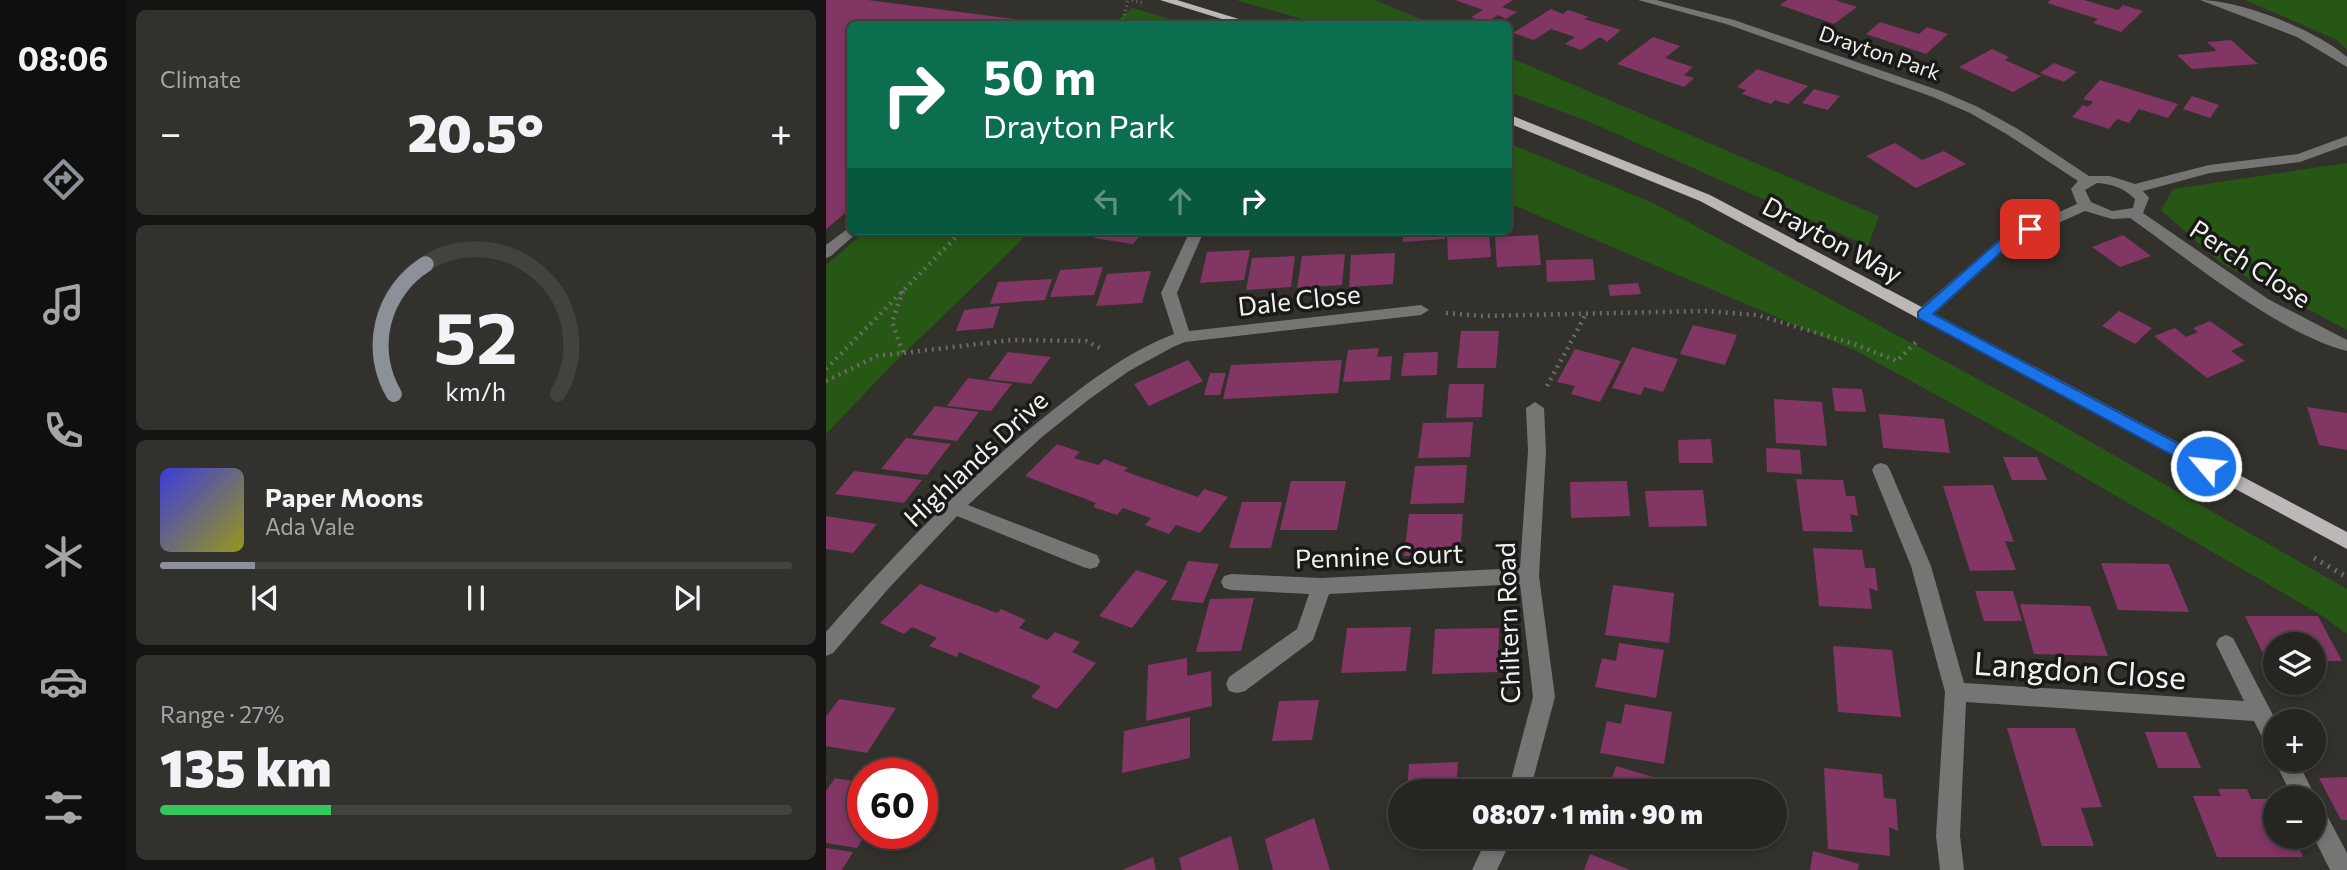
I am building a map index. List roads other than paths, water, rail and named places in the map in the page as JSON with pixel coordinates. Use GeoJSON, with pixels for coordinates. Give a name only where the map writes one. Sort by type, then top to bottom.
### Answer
{"type":"FeatureCollection","features":[{"type":"Feature","properties":{"kind":"main road"},"geometry":{"type":"LineString","coordinates":[[1166,0],[1239,21]]}},
{"type":"Feature","properties":{"kind":"main road","name":"Drayton Way"},"geometry":{"type":"LineString","coordinates":[[1512,120],[1705,198],[2347,541]]}},
{"type":"Feature","properties":{"kind":"street","name":"Drayton Park"},"geometry":{"type":"LineString","coordinates":[[1643,0],[1730,22],[1937,94],[1974,110],[2013,132],[2087,181]]}},
{"type":"Feature","properties":{"kind":"street"},"geometry":{"type":"LineString","coordinates":[[2205,0],[2286,29],[2315,42],[2347,63]]}},
{"type":"Feature","properties":{"kind":"street"},"geometry":{"type":"LineString","coordinates":[[2133,189],[2209,169],[2300,158],[2347,141]]}},
{"type":"Feature","properties":{"kind":"street"},"geometry":{"type":"LineString","coordinates":[[2108,180],[2133,189],[2142,198],[2143,205],[2133,213],[2111,215],[2086,205],[2077,189],[2087,181],[2108,180]]}},
{"type":"Feature","properties":{"kind":"street"},"geometry":{"type":"LineString","coordinates":[[1923,315],[2006,242],[2086,205]]}},
{"type":"Feature","properties":{"kind":"street","name":"Perch Close"},"geometry":{"type":"LineString","coordinates":[[2133,213],[2239,289],[2316,334],[2347,346]]}},
{"type":"Feature","properties":{"kind":"street"},"geometry":{"type":"LineString","coordinates":[[826,253],[847,235]]}},
{"type":"Feature","properties":{"kind":"street"},"geometry":{"type":"LineString","coordinates":[[1182,337],[1169,293],[1194,235]]}},
{"type":"Feature","properties":{"kind":"street","name":"Dale Close"},"geometry":{"type":"LineString","coordinates":[[1182,337],[1421,310]]}},
{"type":"Feature","properties":{"kind":"street","name":"Highlands Drive"},"geometry":{"type":"LineString","coordinates":[[826,647],[876,587],[1028,438],[1104,379],[1153,347],[1182,337]]}},
{"type":"Feature","properties":{"kind":"street","name":"Chiltern Road"},"geometry":{"type":"LineString","coordinates":[[1522,779],[1544,696],[1529,576],[1536,451],[1535,408]]}},
{"type":"Feature","properties":{"kind":"street"},"geometry":{"type":"LineString","coordinates":[[1881,470],[1922,566],[1956,692]]}},
{"type":"Feature","properties":{"kind":"street"},"geometry":{"type":"LineString","coordinates":[[955,508],[1090,561]]}},
{"type":"Feature","properties":{"kind":"street","name":"Pennine Court"},"geometry":{"type":"LineString","coordinates":[[1231,582],[1321,586],[1529,576]]}},
{"type":"Feature","properties":{"kind":"street"},"geometry":{"type":"LineString","coordinates":[[1237,684],[1306,634],[1321,586]]}},
{"type":"Feature","properties":{"kind":"street"},"geometry":{"type":"LineString","coordinates":[[2225,644],[2263,718]]}},
{"type":"Feature","properties":{"kind":"street","name":"Langdon Close"},"geometry":{"type":"LineString","coordinates":[[1952,870],[1948,836],[1956,692],[2260,712]]}},
{"type":"Feature","properties":{"kind":"street"},"geometry":{"type":"LineString","coordinates":[[2326,837],[2343,870]]}},
{"type":"Feature","properties":{"kind":"street"},"geometry":{"type":"LineString","coordinates":[[1483,870],[1494,849]]}}]}
